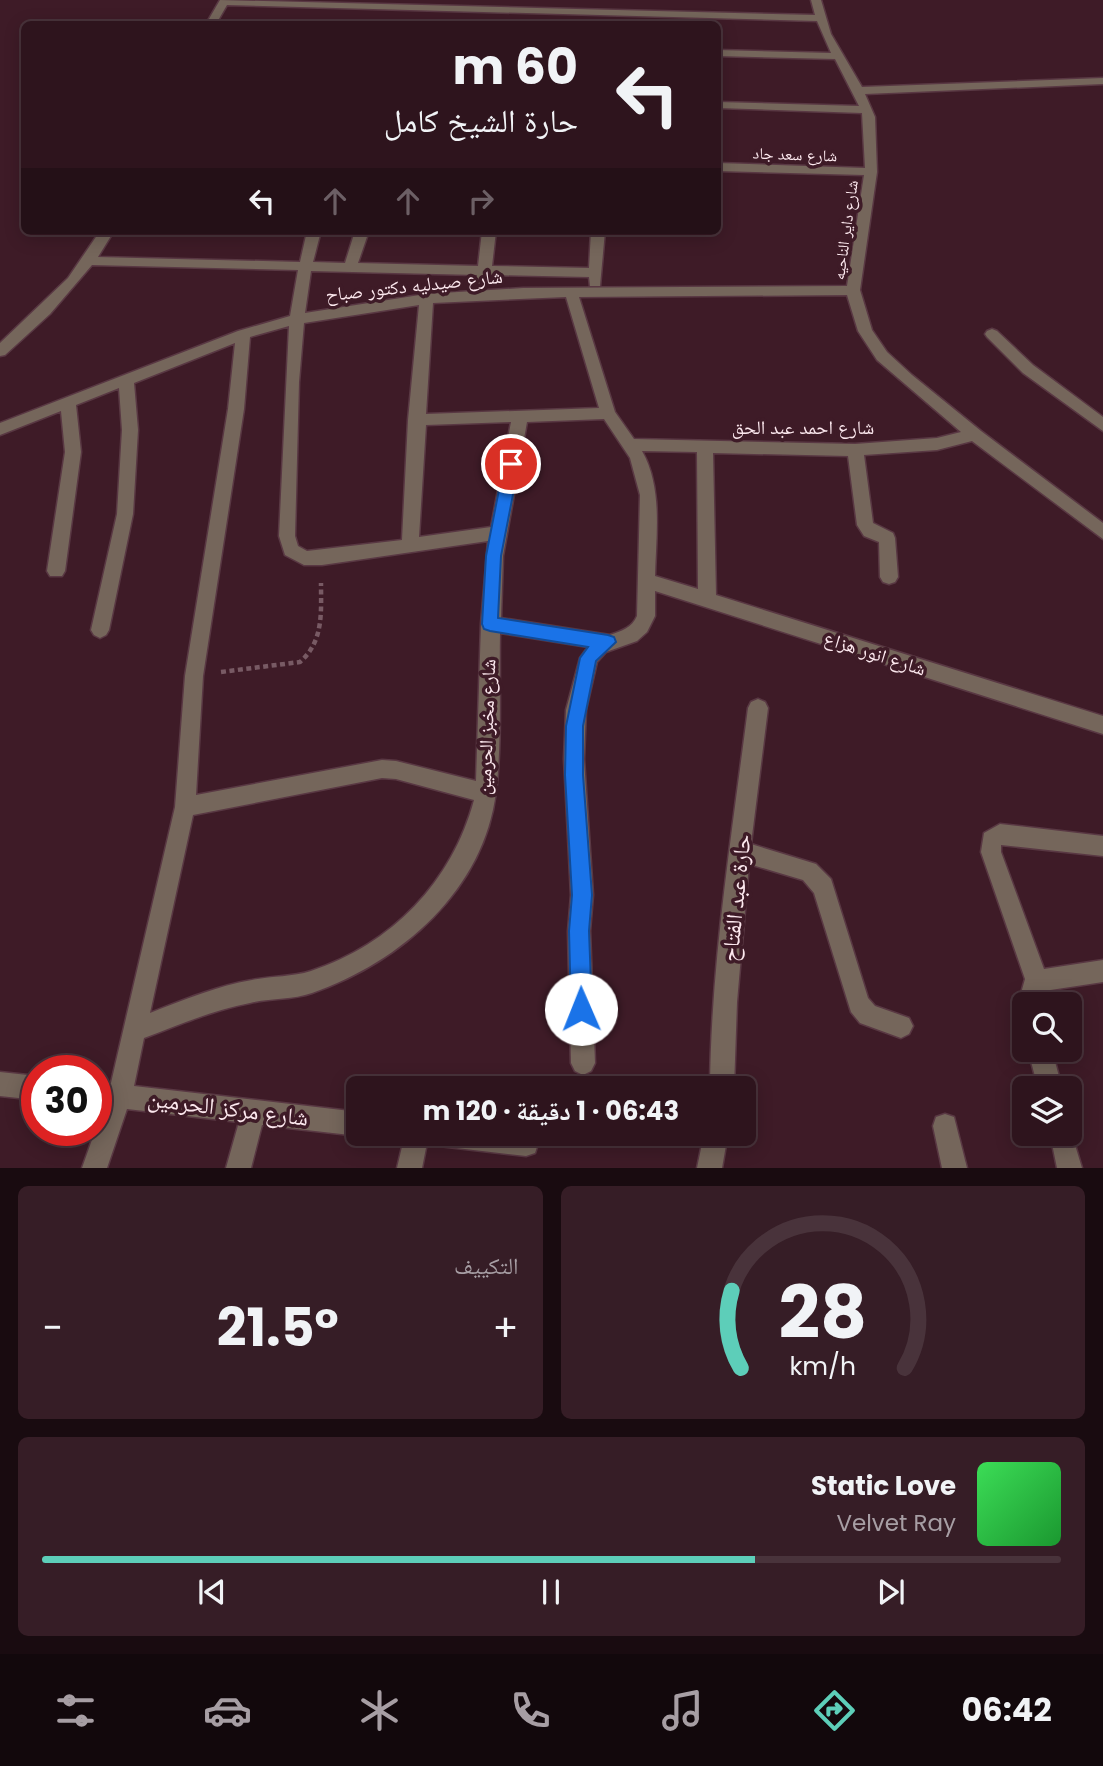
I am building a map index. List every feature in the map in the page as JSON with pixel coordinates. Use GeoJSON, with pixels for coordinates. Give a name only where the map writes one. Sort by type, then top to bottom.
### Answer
{"type":"FeatureCollection","features":[{"type":"Feature","properties":{"kind":"street","name":"شارع داير الناحيه"},"geometry":{"type":"LineString","coordinates":[[816,0],[836,56],[867,110],[871,129],[871,172],[853,290],[865,331],[882,356],[975,435],[1103,532]]}},
{"type":"Feature","properties":{"kind":"street"},"geometry":{"type":"LineString","coordinates":[[213,21],[224,1],[821,18]]}},
{"type":"Feature","properties":{"kind":"street"},"geometry":{"type":"LineString","coordinates":[[721,53],[836,56]]}},
{"type":"Feature","properties":{"kind":"street"},"geometry":{"type":"LineString","coordinates":[[858,91],[1103,81]]}},
{"type":"Feature","properties":{"kind":"street"},"geometry":{"type":"LineString","coordinates":[[721,105],[867,110]]}},
{"type":"Feature","properties":{"kind":"street","name":"شارع سعد جاد"},"geometry":{"type":"LineString","coordinates":[[721,167],[871,172]]}},
{"type":"Feature","properties":{"kind":"street"},"geometry":{"type":"LineString","coordinates":[[0,351],[28,327],[90,261],[105,235]]}},
{"type":"Feature","properties":{"kind":"street"},"geometry":{"type":"LineString","coordinates":[[313,235],[304,266],[296,319],[288,543],[304,558],[322,558],[498,533]]}},
{"type":"Feature","properties":{"kind":"street"},"geometry":{"type":"LineString","coordinates":[[350,267],[361,235]]}},
{"type":"Feature","properties":{"kind":"street"},"geometry":{"type":"LineString","coordinates":[[481,295],[488,235]]}},
{"type":"Feature","properties":{"kind":"street"},"geometry":{"type":"LineString","coordinates":[[594,291],[598,235]]}},
{"type":"Feature","properties":{"kind":"street"},"geometry":{"type":"LineString","coordinates":[[90,261],[596,273]]}},
{"type":"Feature","properties":{"kind":"street","name":"شارع صيدليه دكتور صباح"},"geometry":{"type":"LineString","coordinates":[[0,429],[243,334],[296,319],[426,299],[481,295],[594,291],[853,290]]}},
{"type":"Feature","properties":{"kind":"street"},"geometry":{"type":"LineString","coordinates":[[571,292],[608,413],[637,457],[648,495],[646,616],[641,627],[631,635],[600,646],[589,658],[575,726],[574,775],[582,895],[579,931],[583,1063]]}},
{"type":"Feature","properties":{"kind":"street"},"geometry":{"type":"LineString","coordinates":[[410,545],[416,420],[426,299]]}},
{"type":"Feature","properties":{"kind":"street"},"geometry":{"type":"LineString","coordinates":[[112,1084],[134,1031],[185,807],[194,676],[236,409],[243,334]]}},
{"type":"Feature","properties":{"kind":"street"},"geometry":{"type":"LineString","coordinates":[[992,334],[1028,369],[1103,425]]}},
{"type":"Feature","properties":{"kind":"street"},"geometry":{"type":"LineString","coordinates":[[100,630],[125,514],[130,456],[126,380]]}},
{"type":"Feature","properties":{"kind":"street"},"geometry":{"type":"LineString","coordinates":[[56,571],[69,495],[73,452],[68,404]]}},
{"type":"Feature","properties":{"kind":"street"},"geometry":{"type":"LineString","coordinates":[[416,420],[608,413]]}},
{"type":"Feature","properties":{"kind":"street","name":"شارع مخبز الحرمين"},"geometry":{"type":"LineString","coordinates":[[134,1031],[196,1007],[250,991],[311,982],[369,957],[419,919],[457,873],[481,822],[486,793],[490,624],[498,533],[520,418]]}},
{"type":"Feature","properties":{"kind":"street","name":"شارع احمد عبد الحق"},"geometry":{"type":"LineString","coordinates":[[629,445],[855,450],[937,444],[975,435]]}},
{"type":"Feature","properties":{"kind":"street"},"geometry":{"type":"LineString","coordinates":[[705,447],[707,600]]}},
{"type":"Feature","properties":{"kind":"street"},"geometry":{"type":"LineString","coordinates":[[855,450],[865,525],[870,531],[887,538],[889,577]]}},
{"type":"Feature","properties":{"kind":"street","name":"شارع انور هزاع"},"geometry":{"type":"LineString","coordinates":[[648,581],[1103,725]]}},
{"type":"Feature","properties":{"kind":"street"},"geometry":{"type":"LineString","coordinates":[[490,624],[608,642]]}},
{"type":"Feature","properties":{"kind":"street","name":"حارة عبد الفتاح"},"geometry":{"type":"LineString","coordinates":[[723,1076],[726,1002],[740,851],[758,708]]}},
{"type":"Feature","properties":{"kind":"street"},"geometry":{"type":"LineString","coordinates":[[185,807],[382,769],[396,770],[486,793]]}},
{"type":"Feature","properties":{"kind":"street"},"geometry":{"type":"LineString","coordinates":[[1037,981],[991,852],[990,840],[1000,834],[1103,846]]}},
{"type":"Feature","properties":{"kind":"street"},"geometry":{"type":"LineString","coordinates":[[740,851],[808,872],[817,878],[823,887],[859,1004],[868,1015],[901,1026]]}},
{"type":"Feature","properties":{"kind":"street"},"geometry":{"type":"LineString","coordinates":[[1037,981],[1103,971]]}},
{"type":"Feature","properties":{"kind":"street"},"geometry":{"type":"LineString","coordinates":[[1031,992],[1037,981]]}},
{"type":"Feature","properties":{"kind":"street"},"geometry":{"type":"LineString","coordinates":[[0,1084],[21,1086]]}},
{"type":"Feature","properties":{"kind":"street","name":"شارع مركز الحرمين"},"geometry":{"type":"LineString","coordinates":[[112,1094],[346,1122]]}},
{"type":"Feature","properties":{"kind":"street"},"geometry":{"type":"LineString","coordinates":[[238,1167],[254,1110]]}},
{"type":"Feature","properties":{"kind":"street"},"geometry":{"type":"LineString","coordinates":[[945,1126],[955,1167]]}},
{"type":"Feature","properties":{"kind":"street"},"geometry":{"type":"LineString","coordinates":[[94,1167],[98,1146]]}},
{"type":"Feature","properties":{"kind":"street"},"geometry":{"type":"LineString","coordinates":[[409,1167],[414,1146]]}},
{"type":"Feature","properties":{"kind":"street"},"geometry":{"type":"LineString","coordinates":[[709,1167],[713,1146]]}},
{"type":"Feature","properties":{"kind":"street"},"geometry":{"type":"LineString","coordinates":[[1065,1146],[1070,1167]]}},
{"type":"Feature","properties":{"kind":"path"},"geometry":{"type":"LineString","coordinates":[[194,676],[300,662],[308,657],[318,642],[322,558]]}},
{"type":"Feature","properties":{"kind":"route"},"geometry":{"type":"LineString","coordinates":[[511,464],[494,556],[490,624],[608,642],[594,651],[589,658],[576,710],[573,758],[582,895],[579,931],[581,1009]]}}]}
